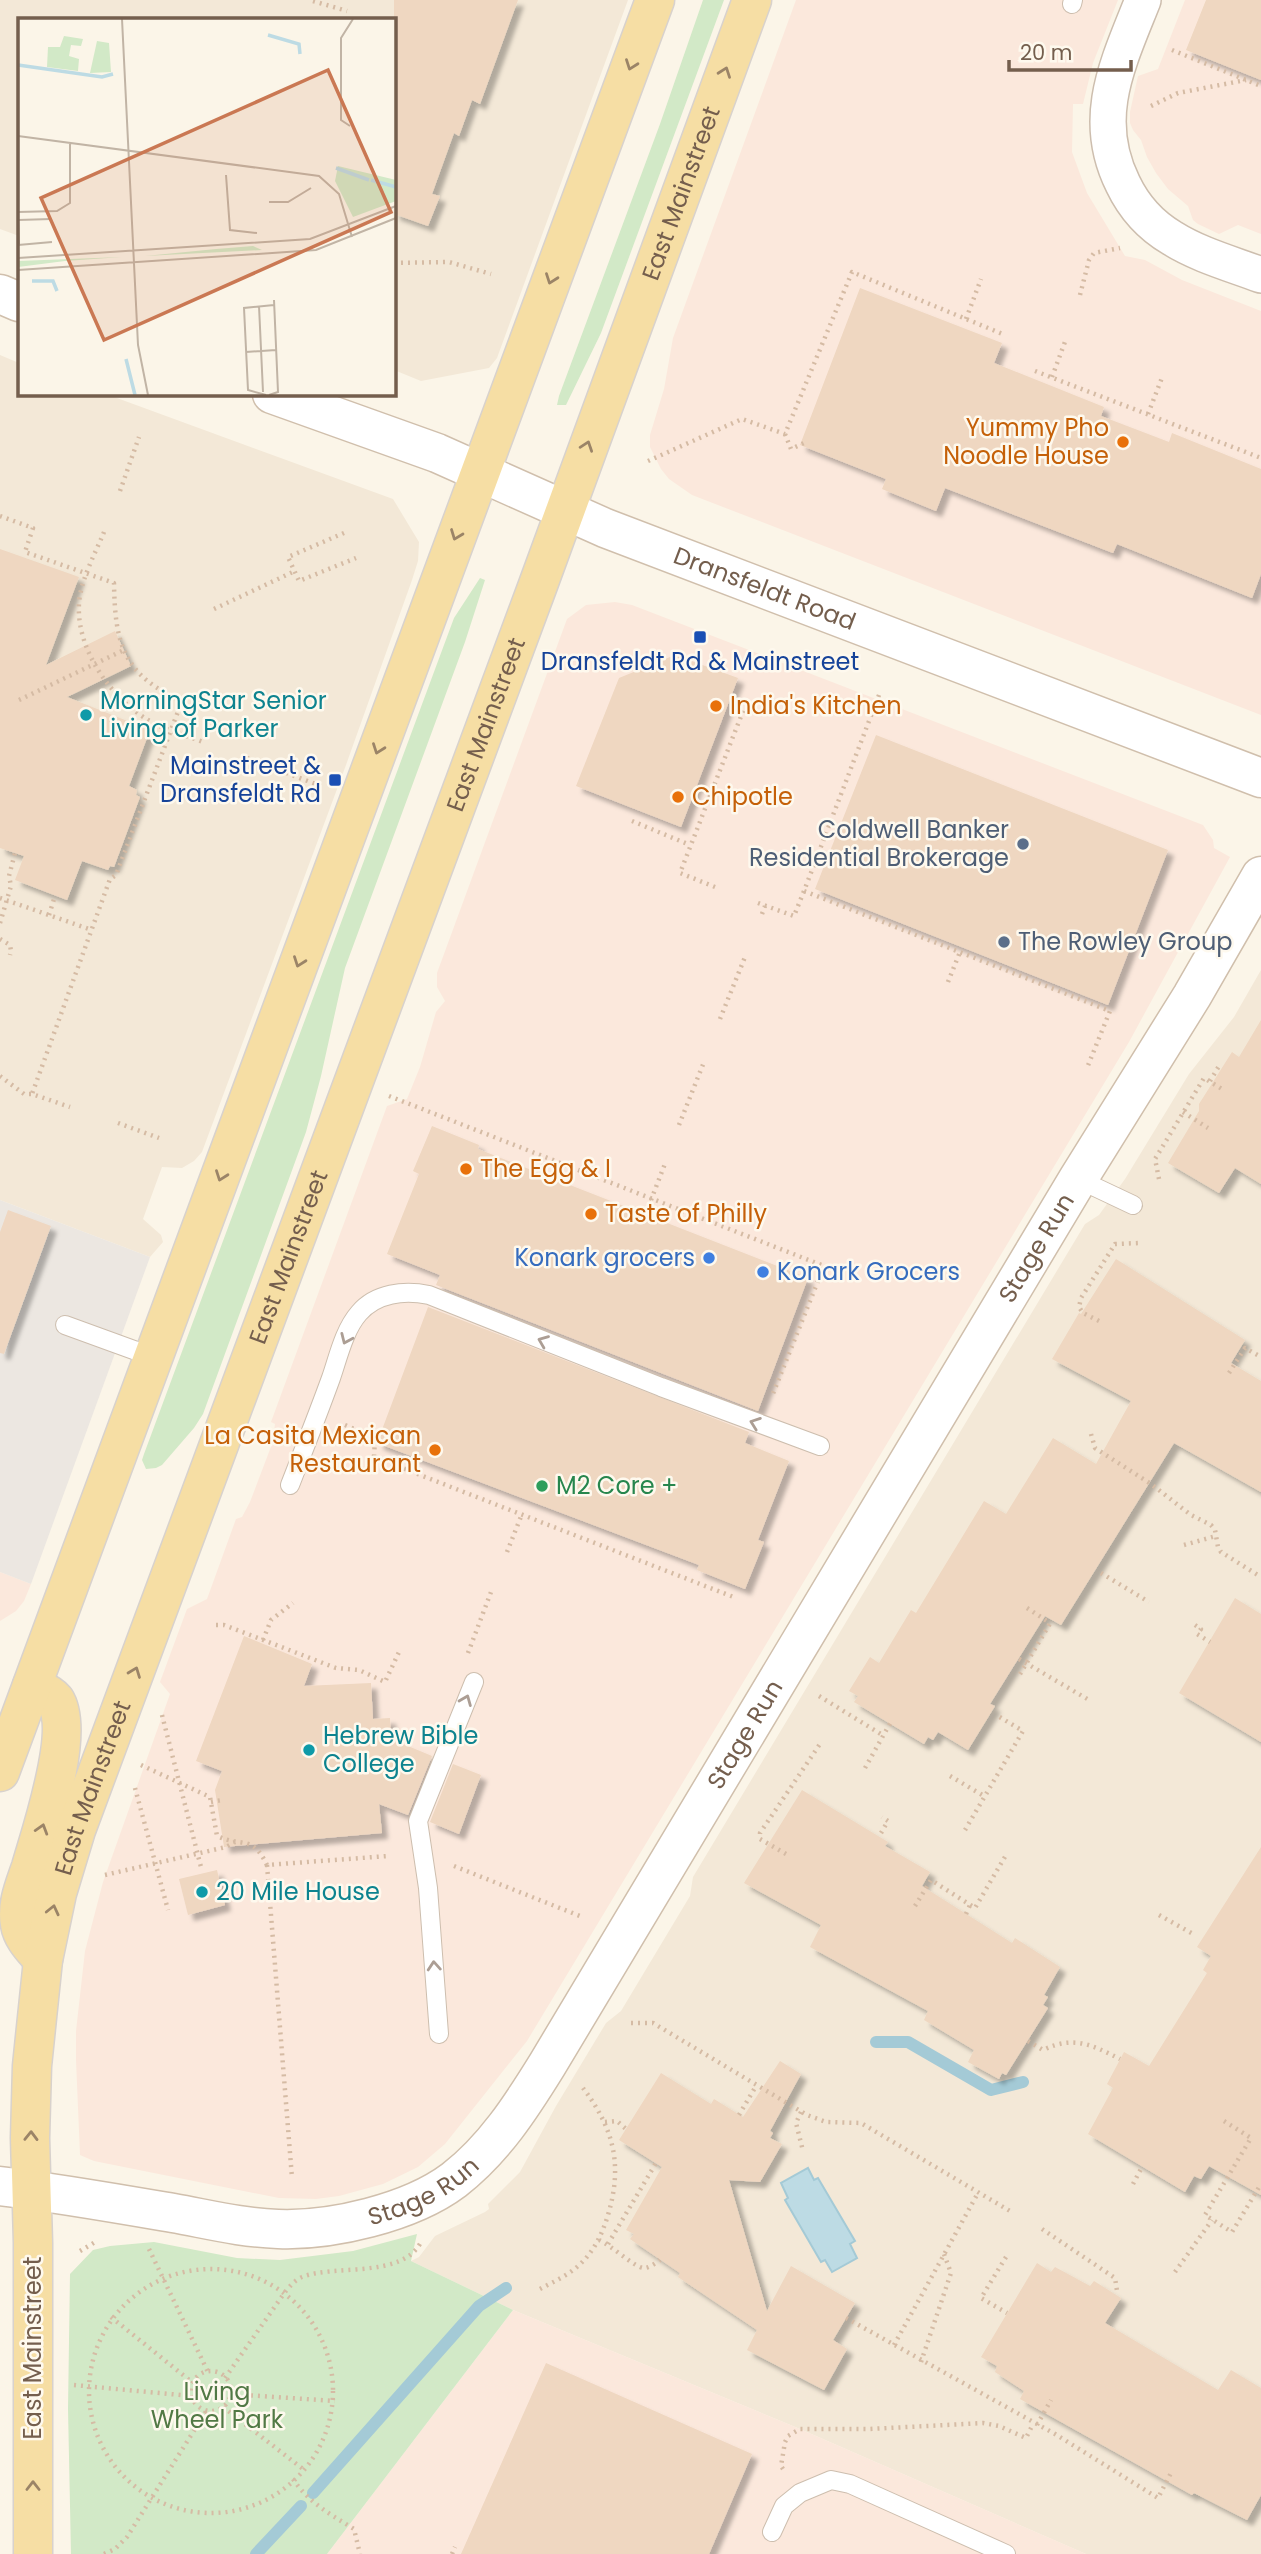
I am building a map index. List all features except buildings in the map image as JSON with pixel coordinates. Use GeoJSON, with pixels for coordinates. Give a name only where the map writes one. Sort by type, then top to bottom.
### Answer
{"type":"FeatureCollection","features":[{"type":"Feature","properties":{"kind":"main road"},"geometry":{"type":"LineString","coordinates":[[0,1772],[655,0]]}},
{"type":"Feature","properties":{"kind":"main road","name":"East Mainstreet"},"geometry":{"type":"LineString","coordinates":[[33,2554],[16,2188],[43,1960],[57,1893],[76,1830],[752,0]]}},
{"type":"Feature","properties":{"kind":"main road"},"geometry":{"type":"LineString","coordinates":[[32,1686],[50,1695],[56,1702],[61,1713],[62,1729],[52,1791],[19,1911],[21,1932],[43,1960]]}},
{"type":"Feature","properties":{"kind":"street"},"geometry":{"type":"LineString","coordinates":[[1143,0],[1112,82],[1107,108],[1107,133],[1115,169],[1137,208],[1162,232],[1197,251],[1261,275]]}},
{"type":"Feature","properties":{"kind":"street"},"geometry":{"type":"LineString","coordinates":[[0,294],[18,302]]}},
{"type":"Feature","properties":{"kind":"street","name":"Dransfeldt Road"},"geometry":{"type":"LineString","coordinates":[[278,396],[437,453],[565,510],[1261,778]]}},
{"type":"Feature","properties":{"kind":"street","name":"Stage Run"},"geometry":{"type":"LineString","coordinates":[[16,2188],[254,2228],[306,2228],[351,2221],[417,2200],[454,2179],[490,2146],[514,2116],[547,2065],[1078,1179],[1192,996],[1261,876]]}},
{"type":"Feature","properties":{"kind":"lane"},"geometry":{"type":"LineString","coordinates":[[1078,1179],[1133,1205]]}},
{"type":"Feature","properties":{"kind":"lane"},"geometry":{"type":"LineString","coordinates":[[290,1485],[342,1347],[359,1313],[381,1298],[396,1293],[429,1295],[820,1446]]}},
{"type":"Feature","properties":{"kind":"lane"},"geometry":{"type":"LineString","coordinates":[[65,1325],[153,1357]]}},
{"type":"Feature","properties":{"kind":"lane"},"geometry":{"type":"LineString","coordinates":[[439,2034],[428,1888],[418,1821],[474,1682]]}},
{"type":"Feature","properties":{"kind":"lane"},"geometry":{"type":"LineString","coordinates":[[772,2532],[784,2506],[800,2493],[831,2480],[850,2484],[1006,2554]]}},
{"type":"Feature","properties":{"kind":"path"},"geometry":{"type":"LineString","coordinates":[[313,1],[347,11]]}},
{"type":"Feature","properties":{"kind":"path"},"geometry":{"type":"LineString","coordinates":[[1172,50],[1261,86]]}},
{"type":"Feature","properties":{"kind":"path"},"geometry":{"type":"LineString","coordinates":[[1151,106],[1178,93],[1246,80]]}},
{"type":"Feature","properties":{"kind":"path"},"geometry":{"type":"LineString","coordinates":[[1080,295],[1089,260],[1094,253],[1120,248]]}},
{"type":"Feature","properties":{"kind":"path"},"geometry":{"type":"LineString","coordinates":[[396,262],[449,262],[491,274]]}},
{"type":"Feature","properties":{"kind":"path"},"geometry":{"type":"LineString","coordinates":[[804,443],[791,449],[785,435],[852,272],[1005,335]]}},
{"type":"Feature","properties":{"kind":"path"},"geometry":{"type":"LineString","coordinates":[[966,319],[981,279]]}},
{"type":"Feature","properties":{"kind":"path"},"geometry":{"type":"LineString","coordinates":[[1052,377],[1066,340]]}},
{"type":"Feature","properties":{"kind":"path"},"geometry":{"type":"LineString","coordinates":[[1035,371],[1261,458]]}},
{"type":"Feature","properties":{"kind":"path"},"geometry":{"type":"LineString","coordinates":[[1149,414],[1163,375]]}},
{"type":"Feature","properties":{"kind":"path"},"geometry":{"type":"LineString","coordinates":[[648,461],[742,419],[785,435]]}},
{"type":"Feature","properties":{"kind":"path"},"geometry":{"type":"LineString","coordinates":[[120,491],[139,437]]}},
{"type":"Feature","properties":{"kind":"path"},"geometry":{"type":"LineString","coordinates":[[0,516],[33,528],[25,552],[114,583],[116,629],[124,650],[137,671],[153,685],[182,701],[116,875],[110,879],[32,1094]]}},
{"type":"Feature","properties":{"kind":"path"},"geometry":{"type":"LineString","coordinates":[[104,532],[80,595],[79,614],[85,642],[94,664],[119,697],[146,719],[203,741]]}},
{"type":"Feature","properties":{"kind":"path"},"geometry":{"type":"LineString","coordinates":[[344,533],[288,557],[299,581],[356,558]]}},
{"type":"Feature","properties":{"kind":"path"},"geometry":{"type":"LineString","coordinates":[[214,609],[295,571]]}},
{"type":"Feature","properties":{"kind":"path"},"geometry":{"type":"LineString","coordinates":[[19,700],[124,650]]}},
{"type":"Feature","properties":{"kind":"path"},"geometry":{"type":"LineString","coordinates":[[758,903],[794,916],[879,695]]}},
{"type":"Feature","properties":{"kind":"path"},"geometry":{"type":"LineString","coordinates":[[715,887],[680,873],[746,706]]}},
{"type":"Feature","properties":{"kind":"path"},"geometry":{"type":"LineString","coordinates":[[247,758],[331,790]]}},
{"type":"Feature","properties":{"kind":"path"},"geometry":{"type":"LineString","coordinates":[[632,821],[690,845]]}},
{"type":"Feature","properties":{"kind":"path"},"geometry":{"type":"LineString","coordinates":[[0,923],[11,887],[9,876],[15,853]]}},
{"type":"Feature","properties":{"kind":"path"},"geometry":{"type":"LineString","coordinates":[[804,891],[1110,1011],[1087,1068]]}},
{"type":"Feature","properties":{"kind":"path"},"geometry":{"type":"LineString","coordinates":[[49,915],[55,895]]}},
{"type":"Feature","properties":{"kind":"path"},"geometry":{"type":"LineString","coordinates":[[0,898],[92,930]]}},
{"type":"Feature","properties":{"kind":"path"},"geometry":{"type":"LineString","coordinates":[[762,914],[765,906]]}},
{"type":"Feature","properties":{"kind":"path"},"geometry":{"type":"LineString","coordinates":[[0,939],[10,945],[12,951],[9,955]]}},
{"type":"Feature","properties":{"kind":"path"},"geometry":{"type":"LineString","coordinates":[[948,982],[960,952]]}},
{"type":"Feature","properties":{"kind":"path"},"geometry":{"type":"LineString","coordinates":[[720,1019],[745,957]]}},
{"type":"Feature","properties":{"kind":"path"},"geometry":{"type":"LineString","coordinates":[[679,1125],[704,1062]]}},
{"type":"Feature","properties":{"kind":"path"},"geometry":{"type":"LineString","coordinates":[[1210,1081],[1219,1066]]}},
{"type":"Feature","properties":{"kind":"path"},"geometry":{"type":"LineString","coordinates":[[0,1076],[24,1094],[32,1094],[70,1107]]}},
{"type":"Feature","properties":{"kind":"path"},"geometry":{"type":"LineString","coordinates":[[1159,1179],[1156,1159],[1204,1078],[1222,1089]]}},
{"type":"Feature","properties":{"kind":"path"},"geometry":{"type":"LineString","coordinates":[[385,1094],[824,1266],[761,1425]]}},
{"type":"Feature","properties":{"kind":"path"},"geometry":{"type":"LineString","coordinates":[[1183,1112],[1208,1128]]}},
{"type":"Feature","properties":{"kind":"path"},"geometry":{"type":"LineString","coordinates":[[118,1123],[159,1138]]}},
{"type":"Feature","properties":{"kind":"path"},"geometry":{"type":"LineString","coordinates":[[651,1200],[666,1161]]}},
{"type":"Feature","properties":{"kind":"path"},"geometry":{"type":"LineString","coordinates":[[1099,1321],[1079,1307],[1081,1298],[1115,1244],[1139,1243]]}},
{"type":"Feature","properties":{"kind":"path"},"geometry":{"type":"LineString","coordinates":[[1229,1373],[1245,1348],[1261,1357]]}},
{"type":"Feature","properties":{"kind":"path"},"geometry":{"type":"LineString","coordinates":[[335,1420],[375,1438],[374,1457],[736,1598]]}},
{"type":"Feature","properties":{"kind":"path"},"geometry":{"type":"LineString","coordinates":[[1091,1434],[1095,1448],[1151,1484],[1191,1516],[1211,1525],[1222,1552],[1261,1577]]}},
{"type":"Feature","properties":{"kind":"path"},"geometry":{"type":"LineString","coordinates":[[507,1552],[522,1514]]}},
{"type":"Feature","properties":{"kind":"path"},"geometry":{"type":"LineString","coordinates":[[1184,1545],[1216,1536]]}},
{"type":"Feature","properties":{"kind":"path"},"geometry":{"type":"LineString","coordinates":[[1101,1573],[1149,1602]]}},
{"type":"Feature","properties":{"kind":"path"},"geometry":{"type":"LineString","coordinates":[[467,1656],[491,1592]]}},
{"type":"Feature","properties":{"kind":"path"},"geometry":{"type":"LineString","coordinates":[[263,1640],[271,1620],[293,1603]]}},
{"type":"Feature","properties":{"kind":"path"},"geometry":{"type":"LineString","coordinates":[[1020,1674],[1051,1622],[1027,1608]]}},
{"type":"Feature","properties":{"kind":"path"},"geometry":{"type":"LineString","coordinates":[[216,1625],[225,1625],[336,1668],[359,1670],[385,1682],[399,1652]]}},
{"type":"Feature","properties":{"kind":"path"},"geometry":{"type":"LineString","coordinates":[[1195,1625],[1201,1629],[1197,1633],[1210,1642]]}},
{"type":"Feature","properties":{"kind":"path"},"geometry":{"type":"LineString","coordinates":[[1019,1659],[1089,1700]]}},
{"type":"Feature","properties":{"kind":"path"},"geometry":{"type":"LineString","coordinates":[[819,1696],[884,1736]]}},
{"type":"Feature","properties":{"kind":"path"},"geometry":{"type":"LineString","coordinates":[[159,1704],[202,1871]]}},
{"type":"Feature","properties":{"kind":"path"},"geometry":{"type":"LineString","coordinates":[[965,1830],[1023,1731],[998,1716]]}},
{"type":"Feature","properties":{"kind":"path"},"geometry":{"type":"LineString","coordinates":[[865,1768],[892,1720]]}},
{"type":"Feature","properties":{"kind":"path"},"geometry":{"type":"LineString","coordinates":[[786,1854],[760,1839],[760,1833],[822,1741]]}},
{"type":"Feature","properties":{"kind":"path"},"geometry":{"type":"LineString","coordinates":[[137,1763],[210,1797],[217,1836],[248,1843],[257,1848],[267,1866],[292,2178]]}},
{"type":"Feature","properties":{"kind":"path"},"geometry":{"type":"LineString","coordinates":[[950,1776],[984,1797]]}},
{"type":"Feature","properties":{"kind":"path"},"geometry":{"type":"LineString","coordinates":[[132,1777],[168,1910]]}},
{"type":"Feature","properties":{"kind":"path"},"geometry":{"type":"LineString","coordinates":[[211,1802],[222,1800]]}},
{"type":"Feature","properties":{"kind":"path"},"geometry":{"type":"LineString","coordinates":[[881,1833],[888,1821],[882,1817]]}},
{"type":"Feature","properties":{"kind":"path"},"geometry":{"type":"LineString","coordinates":[[98,1877],[226,1847],[236,1842]]}},
{"type":"Feature","properties":{"kind":"path"},"geometry":{"type":"LineString","coordinates":[[915,1906],[931,1880],[975,1908],[1006,1855]]}},
{"type":"Feature","properties":{"kind":"path"},"geometry":{"type":"LineString","coordinates":[[267,1866],[388,1856]]}},
{"type":"Feature","properties":{"kind":"path"},"geometry":{"type":"LineString","coordinates":[[448,1864],[580,1916]]}},
{"type":"Feature","properties":{"kind":"path"},"geometry":{"type":"LineString","coordinates":[[966,1914],[970,1905]]}},
{"type":"Feature","properties":{"kind":"path"},"geometry":{"type":"LineString","coordinates":[[1159,1915],[1195,1935]]}},
{"type":"Feature","properties":{"kind":"path"},"geometry":{"type":"LineString","coordinates":[[631,2023],[653,2023],[801,2112],[826,2122],[861,2123],[1010,2211]]}},
{"type":"Feature","properties":{"kind":"path"},"geometry":{"type":"LineString","coordinates":[[1028,2041],[1043,2050],[1058,2043],[1090,2043],[1120,2059]]}},
{"type":"Feature","properties":{"kind":"path"},"geometry":{"type":"LineString","coordinates":[[739,2115],[756,2086]]}},
{"type":"Feature","properties":{"kind":"path"},"geometry":{"type":"LineString","coordinates":[[540,2289],[577,2267],[599,2240],[609,2212],[616,2158],[599,2110],[583,2088]]}},
{"type":"Feature","properties":{"kind":"path"},"geometry":{"type":"LineString","coordinates":[[801,2112],[796,2123],[803,2151]]}},
{"type":"Feature","properties":{"kind":"path"},"geometry":{"type":"LineString","coordinates":[[604,2122],[617,2122],[626,2129]]}},
{"type":"Feature","properties":{"kind":"path"},"geometry":{"type":"LineString","coordinates":[[1224,2122],[1251,2138],[1205,2215],[1232,2232],[1261,2184]]}},
{"type":"Feature","properties":{"kind":"path"},"geometry":{"type":"LineString","coordinates":[[608,2244],[656,2163]]}},
{"type":"Feature","properties":{"kind":"path"},"geometry":{"type":"LineString","coordinates":[[1133,2184],[1142,2167]]}},
{"type":"Feature","properties":{"kind":"path"},"geometry":{"type":"LineString","coordinates":[[894,2345],[978,2193]]}},
{"type":"Feature","properties":{"kind":"path"},"geometry":{"type":"LineString","coordinates":[[1175,2272],[1212,2220]]}},
{"type":"Feature","properties":{"kind":"path"},"geometry":{"type":"LineString","coordinates":[[1042,2229],[1115,2278],[1117,2291]]}},
{"type":"Feature","properties":{"kind":"path"},"geometry":{"type":"LineString","coordinates":[[225,2378],[285,2292],[297,2280],[305,2276],[362,2270],[398,2260],[412,2253],[425,2236]]}},
{"type":"Feature","properties":{"kind":"path"},"geometry":{"type":"LineString","coordinates":[[599,2240],[608,2244],[634,2266],[645,2268],[660,2260]]}},
{"type":"Feature","properties":{"kind":"path"},"geometry":{"type":"LineString","coordinates":[[80,2251],[98,2241]]}},
{"type":"Feature","properties":{"kind":"path"},"geometry":{"type":"LineString","coordinates":[[147,2246],[208,2372]]}},
{"type":"Feature","properties":{"kind":"path"},"geometry":{"type":"LineString","coordinates":[[921,2362],[951,2273],[944,2254]]}},
{"type":"Feature","properties":{"kind":"path"},"geometry":{"type":"LineString","coordinates":[[1006,2257],[981,2298],[1007,2312]]}},
{"type":"Feature","properties":{"kind":"path"},"geometry":{"type":"LineString","coordinates":[[204,2270],[224,2271],[261,2278],[285,2292],[316,2325],[326,2345],[335,2401],[333,2417],[324,2443],[293,2480],[266,2499],[226,2512],[195,2513],[165,2507],[152,2499],[119,2469],[107,2454],[96,2431],[89,2386],[94,2348],[120,2306],[164,2281],[204,2270]]}},
{"type":"Feature","properties":{"kind":"path"},"geometry":{"type":"LineString","coordinates":[[111,2318],[193,2383]]}},
{"type":"Feature","properties":{"kind":"path"},"geometry":{"type":"LineString","coordinates":[[846,2318],[1158,2498],[1171,2473]]}},
{"type":"Feature","properties":{"kind":"path"},"geometry":{"type":"LineString","coordinates":[[208,2372],[225,2378],[230,2394],[223,2407],[217,2410],[207,2410],[194,2402],[191,2396],[196,2378],[208,2372]]}},
{"type":"Feature","properties":{"kind":"path"},"geometry":{"type":"LineString","coordinates":[[64,2385],[191,2396]]}},
{"type":"Feature","properties":{"kind":"path"},"geometry":{"type":"LineString","coordinates":[[230,2394],[335,2401]]}},
{"type":"Feature","properties":{"kind":"path"},"geometry":{"type":"LineString","coordinates":[[800,2493],[781,2466],[788,2436],[800,2429],[870,2429],[983,2423],[999,2426],[1026,2438],[1051,2400]]}},
{"type":"Feature","properties":{"kind":"path"},"geometry":{"type":"LineString","coordinates":[[223,2407],[303,2469]]}},
{"type":"Feature","properties":{"kind":"path"},"geometry":{"type":"LineString","coordinates":[[104,2554],[115,2549],[127,2537],[207,2410]]}},
{"type":"Feature","properties":{"kind":"path"},"geometry":{"type":"LineString","coordinates":[[293,2480],[303,2494],[320,2509],[354,2529],[360,2554]]}},
{"type":"Feature","properties":{"kind":"path"},"geometry":{"type":"LineString","coordinates":[[452,2554],[455,2547]]}},
{"type":"Feature","properties":{"kind":"shaded area"},"geometry":{"type":"Polygon","coordinates":[[[0,0],[628,0],[497,358],[489,368],[421,381],[396,371],[396,18],[18,18],[18,236],[0,229],[0,0]]]}},
{"type":"Feature","properties":{"kind":"shaded area"},"geometry":{"type":"Polygon","coordinates":[[[796,0],[1118,0],[1093,63],[1083,104],[1073,104],[1072,152],[1087,193],[1125,256],[1145,260],[1182,280],[1261,311],[1261,715],[692,495],[669,479],[661,469],[650,447],[650,435],[664,389],[673,338],[796,0]]]}},
{"type":"Feature","properties":{"kind":"shaded area"},"geometry":{"type":"Polygon","coordinates":[[[1185,0],[1261,0],[1261,234],[1238,225],[1219,234],[1193,220],[1188,206],[1168,189],[1156,173],[1130,123],[1138,76],[1158,69],[1185,0]]]}},
{"type":"Feature","properties":{"kind":"shaded area"},"geometry":{"type":"Polygon","coordinates":[[[0,355],[18,363],[18,396],[111,396],[393,499],[419,542],[418,561],[412,580],[202,1152],[182,1168],[162,1167],[143,1219],[161,1235],[163,1242],[150,1257],[0,1200],[0,355]]]}},
{"type":"Feature","properties":{"kind":"shaded area"},"geometry":{"type":"Polygon","coordinates":[[[615,602],[632,605],[1203,825],[1213,840],[1214,848],[1230,857],[1129,1042],[527,2041],[445,2144],[418,2167],[383,2184],[316,2199],[279,2198],[94,2161],[80,2155],[76,2031],[85,1951],[103,1882],[170,1694],[160,1682],[187,1609],[207,1599],[236,1519],[242,1517],[250,1502],[272,1444],[275,1424],[271,1422],[387,1106],[407,1099],[420,1067],[436,1012],[445,1001],[437,987],[437,973],[567,619],[586,605],[615,602]]]}},
{"type":"Feature","properties":{"kind":"shaded area"},"geometry":{"type":"Polygon","coordinates":[[[1261,970],[1261,2554],[1086,2554],[800,2429],[513,2310],[411,2261],[419,2257],[435,2236],[489,2209],[488,2204],[520,2172],[606,2023],[621,2011],[690,1896],[693,1877],[1085,1224],[1099,1215],[1125,1179],[1189,1074],[1234,1017],[1261,970]]]}},
{"type":"Feature","properties":{"kind":"shaded area"},"geometry":{"type":"Polygon","coordinates":[[[0,1200],[150,1257],[31,1584],[0,1572],[0,1200]]]}},
{"type":"Feature","properties":{"kind":"shaded area"},"geometry":{"type":"Polygon","coordinates":[[[0,1572],[31,1584],[24,1601],[16,1611],[0,1621],[0,1572]]]}},
{"type":"Feature","properties":{"kind":"shaded area"},"geometry":{"type":"Polygon","coordinates":[[[513,2310],[800,2429],[1086,2554],[327,2554],[513,2310]]]}},
{"type":"Feature","properties":{"kind":"green space"},"geometry":{"type":"Polygon","coordinates":[[[703,0],[724,0],[601,333],[566,405],[557,405],[660,124],[703,0]]]}},
{"type":"Feature","properties":{"kind":"green space"},"geometry":{"type":"Polygon","coordinates":[[[480,578],[485,580],[465,642],[345,968],[306,1132],[203,1414],[162,1465],[146,1469],[142,1460],[144,1454],[454,618],[480,578]]]}},
{"type":"Feature","properties":{"kind":"green space","name":"Living Wheel Park"},"geometry":{"type":"Polygon","coordinates":[[[417,2234],[411,2261],[513,2310],[327,2554],[71,2554],[68,2409],[70,2274],[93,2250],[154,2242],[237,2258],[280,2260],[353,2251],[417,2234]]]}},
{"type":"Feature","properties":{"kind":"water"},"geometry":{"type":"Polygon","coordinates":[[[808,2168],[814,2180],[818,2178],[855,2241],[850,2244],[857,2258],[832,2272],[825,2260],[821,2262],[785,2200],[788,2198],[781,2183],[808,2168]]]}},
{"type":"Feature","properties":{"kind":"waterway"},"geometry":{"type":"LineString","coordinates":[[876,2042],[908,2042],[991,2090],[1023,2082]]}},
{"type":"Feature","properties":{"kind":"waterway"},"geometry":{"type":"LineString","coordinates":[[313,2493],[479,2306],[506,2288]]}},
{"type":"Feature","properties":{"kind":"waterway"},"geometry":{"type":"LineString","coordinates":[[256,2554],[301,2506]]}},
{"type":"Feature","properties":{"kind":"place","name":"Yummy Pho Noodle House"},"geometry":{"type":"Point","coordinates":[1123,442]}},
{"type":"Feature","properties":{"kind":"place","name":"Dransfeldt Rd & Mainstreet"},"geometry":{"type":"Point","coordinates":[700,637]}},
{"type":"Feature","properties":{"kind":"place","name":"India's Kitchen"},"geometry":{"type":"Point","coordinates":[716,706]}},
{"type":"Feature","properties":{"kind":"place","name":"MorningStar Senior Living of Parker"},"geometry":{"type":"Point","coordinates":[86,715]}},
{"type":"Feature","properties":{"kind":"place","name":"Mainstreet & Dransfeldt Rd"},"geometry":{"type":"Point","coordinates":[335,780]}},
{"type":"Feature","properties":{"kind":"place","name":"Chipotle"},"geometry":{"type":"Point","coordinates":[678,797]}},
{"type":"Feature","properties":{"kind":"place","name":"Coldwell Banker Residential Brokerage"},"geometry":{"type":"Point","coordinates":[1023,844]}},
{"type":"Feature","properties":{"kind":"place","name":"The Rowley Group"},"geometry":{"type":"Point","coordinates":[1004,942]}},
{"type":"Feature","properties":{"kind":"place","name":"The Egg & I"},"geometry":{"type":"Point","coordinates":[466,1169]}},
{"type":"Feature","properties":{"kind":"place","name":"Taste of Philly"},"geometry":{"type":"Point","coordinates":[591,1214]}},
{"type":"Feature","properties":{"kind":"place","name":"Konark grocers"},"geometry":{"type":"Point","coordinates":[709,1258]}},
{"type":"Feature","properties":{"kind":"place","name":"Konark Grocers"},"geometry":{"type":"Point","coordinates":[763,1272]}},
{"type":"Feature","properties":{"kind":"place","name":"La Casita Mexican Restaurant"},"geometry":{"type":"Point","coordinates":[435,1450]}},
{"type":"Feature","properties":{"kind":"place","name":"M2 Core +"},"geometry":{"type":"Point","coordinates":[542,1486]}},
{"type":"Feature","properties":{"kind":"place","name":"Hebrew Bible College"},"geometry":{"type":"Point","coordinates":[309,1750]}},
{"type":"Feature","properties":{"kind":"place","name":"20 Mile House"},"geometry":{"type":"Point","coordinates":[202,1892]}}]}
